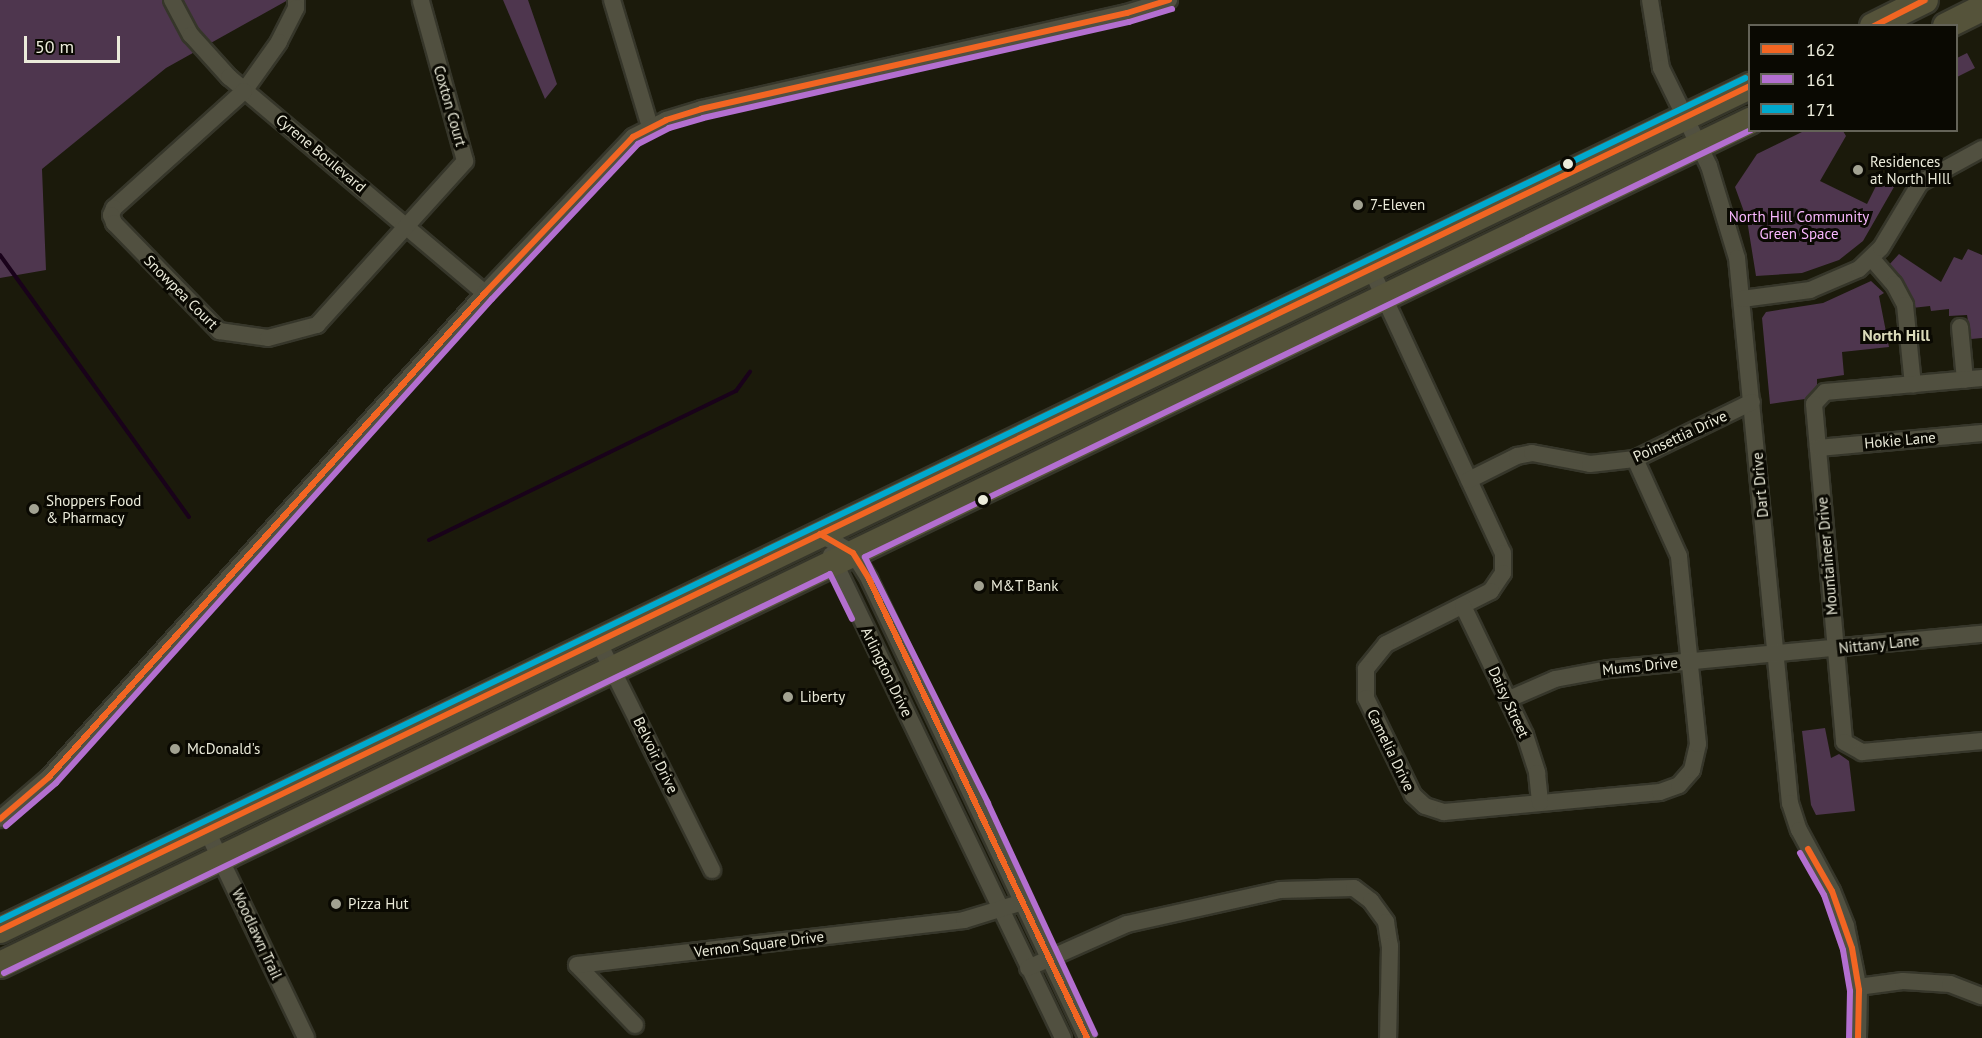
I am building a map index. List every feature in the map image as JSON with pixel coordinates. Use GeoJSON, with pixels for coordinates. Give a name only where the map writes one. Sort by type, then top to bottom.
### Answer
{"type":"FeatureCollection","features":[{"type":"Feature","properties":{"kind":"highway"},"geometry":{"type":"LineString","coordinates":[[1877,24],[1925,0]]}},
{"type":"Feature","properties":{"kind":"highway"},"geometry":{"type":"LineString","coordinates":[[1950,24],[1982,8]]}},
{"type":"Feature","properties":{"kind":"highway"},"geometry":{"type":"LineString","coordinates":[[0,930],[1748,86]]}},
{"type":"Feature","properties":{"kind":"highway"},"geometry":{"type":"LineString","coordinates":[[0,965],[1748,121]]}},
{"type":"Feature","properties":{"kind":"street","name":"Cyrene Boulevard"},"geometry":{"type":"LineString","coordinates":[[172,0],[191,35],[244,91],[485,294]]}},
{"type":"Feature","properties":{"kind":"street"},"geometry":{"type":"LineString","coordinates":[[244,91],[279,42],[296,8],[296,0]]}},
{"type":"Feature","properties":{"kind":"street"},"geometry":{"type":"LineString","coordinates":[[612,0],[650,127]]}},
{"type":"Feature","properties":{"kind":"street"},"geometry":{"type":"LineString","coordinates":[[0,819],[49,777],[485,294],[625,143],[650,127],[701,109],[1127,13],[1169,0]]}},
{"type":"Feature","properties":{"kind":"street","name":"Dart Drive"},"geometry":{"type":"LineString","coordinates":[[1650,0],[1661,68],[1699,145],[1725,211],[1742,299],[1790,803],[1799,830],[1832,891],[1846,926],[1858,987]]}},
{"type":"Feature","properties":{"kind":"street","name":"Coxton Court"},"geometry":{"type":"LineString","coordinates":[[406,226],[465,161],[421,1]]}},
{"type":"Feature","properties":{"kind":"street","name":"Snowpea Court"},"geometry":{"type":"LineString","coordinates":[[244,91],[114,208],[111,215],[114,223],[219,331],[268,338],[316,325],[406,226]]}},
{"type":"Feature","properties":{"kind":"street"},"geometry":{"type":"LineString","coordinates":[[1742,299],[1826,286],[1872,259],[1920,183],[1982,149]]}},
{"type":"Feature","properties":{"kind":"street"},"geometry":{"type":"LineString","coordinates":[[1872,259],[1894,284],[1905,305],[1913,385]]}},
{"type":"Feature","properties":{"kind":"street","name":"Camelia Drive"},"geometry":{"type":"LineString","coordinates":[[1370,267],[1500,543],[1504,564],[1491,591],[1377,650],[1366,669],[1366,699],[1413,795],[1425,806],[1444,812],[1659,792],[1687,777],[1696,760],[1698,744],[1680,556],[1635,459]]}},
{"type":"Feature","properties":{"kind":"street"},"geometry":{"type":"LineString","coordinates":[[1960,327],[1973,379]]}},
{"type":"Feature","properties":{"kind":"street","name":"Mountaineer Drive"},"geometry":{"type":"LineString","coordinates":[[1973,379],[1817,396],[1814,404],[1844,742],[1851,749],[1982,741]]}},
{"type":"Feature","properties":{"kind":"street","name":"Poinsettia Drive"},"geometry":{"type":"LineString","coordinates":[[1469,480],[1517,456],[1532,453],[1590,464],[1635,459],[1752,402]]}},
{"type":"Feature","properties":{"kind":"street","name":"Hokie Lane"},"geometry":{"type":"LineString","coordinates":[[1818,448],[1982,433]]}},
{"type":"Feature","properties":{"kind":"street","name":"Arlington Drive"},"geometry":{"type":"LineString","coordinates":[[820,534],[844,557],[1051,957],[1087,1038]]}},
{"type":"Feature","properties":{"kind":"street","name":"Arlington Drive"},"geometry":{"type":"LineString","coordinates":[[844,557],[1000,911],[1063,1038]]}},
{"type":"Feature","properties":{"kind":"street","name":"Daisy Street"},"geometry":{"type":"LineString","coordinates":[[1463,606],[1509,699],[1533,754],[1540,803]]}},
{"type":"Feature","properties":{"kind":"street","name":"Nittany Lane"},"geometry":{"type":"LineString","coordinates":[[1776,654],[1982,634]]}},
{"type":"Feature","properties":{"kind":"street","name":"Belvoir Drive"},"geometry":{"type":"LineString","coordinates":[[598,641],[712,870]]}},
{"type":"Feature","properties":{"kind":"street","name":"Mums Drive"},"geometry":{"type":"LineString","coordinates":[[1509,699],[1576,674],[1776,654]]}},
{"type":"Feature","properties":{"kind":"street","name":"Woodlawn Trail"},"geometry":{"type":"LineString","coordinates":[[207,831],[306,1038]]}},
{"type":"Feature","properties":{"kind":"street"},"geometry":{"type":"LineString","coordinates":[[1028,968],[1127,924],[1280,890],[1354,888],[1371,901],[1386,922],[1390,946],[1388,1038]]}},
{"type":"Feature","properties":{"kind":"street","name":"Vernon Square Drive"},"geometry":{"type":"LineString","coordinates":[[635,1025],[576,965],[964,920],[1000,911],[1023,902]]}},
{"type":"Feature","properties":{"kind":"street"},"geometry":{"type":"LineString","coordinates":[[1858,1038],[1858,987],[1903,981],[1950,984],[1982,996]]}},
{"type":"Feature","properties":{"kind":"green space"},"geometry":{"type":"Polygon","coordinates":[[[0,0],[288,0],[166,68],[42,169],[46,270],[0,278],[0,0]]]}},
{"type":"Feature","properties":{"kind":"green space"},"geometry":{"type":"Polygon","coordinates":[[[503,0],[528,0],[557,84],[545,99],[503,0]]]}},
{"type":"Feature","properties":{"kind":"green space"},"geometry":{"type":"Polygon","coordinates":[[[1967,53],[1975,68],[1958,76],[1958,58],[1967,53]]]}},
{"type":"Feature","properties":{"kind":"green space","name":"North Hill Community Green Space"},"geometry":{"type":"Polygon","coordinates":[[[1802,132],[1844,132],[1846,136],[1820,181],[1867,204],[1879,180],[1894,187],[1863,241],[1839,260],[1802,273],[1756,276],[1747,220],[1735,187],[1757,154],[1802,132]]]}},
{"type":"Feature","properties":{"kind":"green space"},"geometry":{"type":"Polygon","coordinates":[[[1968,249],[1982,255],[1982,338],[1971,339],[1967,315],[1949,316],[1949,309],[1931,311],[1930,306],[1912,308],[1903,282],[1888,266],[1899,254],[1941,282],[1954,257],[1962,260],[1968,249]]]}},
{"type":"Feature","properties":{"kind":"green space"},"geometry":{"type":"Polygon","coordinates":[[[1871,281],[1884,293],[1879,296],[1889,347],[1842,352],[1844,375],[1817,379],[1817,388],[1805,399],[1770,404],[1762,318],[1766,312],[1823,303],[1871,281]]]}},
{"type":"Feature","properties":{"kind":"green space"},"geometry":{"type":"Polygon","coordinates":[[[1825,728],[1831,758],[1839,754],[1849,761],[1855,811],[1816,815],[1811,805],[1802,731],[1825,728]]]}},
{"type":"Feature","properties":{"kind":"waterway"},"geometry":{"type":"LineString","coordinates":[[0,255],[189,517]]}},
{"type":"Feature","properties":{"kind":"waterway"},"geometry":{"type":"LineString","coordinates":[[429,540],[736,391],[750,372]]}},
{"type":"Feature","properties":{"kind":"transit line","name":"162"},"geometry":{"type":"LineString","coordinates":[[0,819],[49,777],[485,293],[633,137],[666,120],[701,109],[1127,13],[1169,0]]}},
{"type":"Feature","properties":{"kind":"transit line","name":"162"},"geometry":{"type":"LineString","coordinates":[[1878,24],[1925,0]]}},
{"type":"Feature","properties":{"kind":"transit line","name":"161"},"geometry":{"type":"LineString","coordinates":[[6,826],[56,783],[492,299],[638,144],[669,128],[703,118],[1129,22],[1172,9]]}},
{"type":"Feature","properties":{"kind":"transit line","name":"171"},"geometry":{"type":"LineString","coordinates":[[0,920],[1746,78]]}},
{"type":"Feature","properties":{"kind":"transit line","name":"162"},"geometry":{"type":"LineString","coordinates":[[0,930],[1748,87]]}},
{"type":"Feature","properties":{"kind":"transit line","name":"161"},"geometry":{"type":"LineString","coordinates":[[1095,1034],[988,803],[865,557],[1748,131]]}},
{"type":"Feature","properties":{"kind":"transit line","name":"162"},"geometry":{"type":"LineString","coordinates":[[820,534],[853,553],[869,579],[1087,1038]]}},
{"type":"Feature","properties":{"kind":"transit line","name":"161"},"geometry":{"type":"LineString","coordinates":[[4,973],[830,574],[852,619]]}},
{"type":"Feature","properties":{"kind":"transit line","name":"162"},"geometry":{"type":"LineString","coordinates":[[1808,849],[1832,891],[1852,948],[1859,990],[1858,1038]]}},
{"type":"Feature","properties":{"kind":"transit line","name":"161"},"geometry":{"type":"LineString","coordinates":[[1800,853],[1824,895],[1843,950],[1850,991],[1849,1038]]}},
{"type":"Feature","properties":{"kind":"place","name":"Residences at North HIll"},"geometry":{"type":"Point","coordinates":[1858,170]}},
{"type":"Feature","properties":{"kind":"place","name":"7-Eleven"},"geometry":{"type":"Point","coordinates":[1358,205]}},
{"type":"Feature","properties":{"kind":"place","name":"Shoppers Food & Pharmacy"},"geometry":{"type":"Point","coordinates":[34,509]}},
{"type":"Feature","properties":{"kind":"place","name":"M&T Bank"},"geometry":{"type":"Point","coordinates":[979,586]}},
{"type":"Feature","properties":{"kind":"place","name":"Liberty"},"geometry":{"type":"Point","coordinates":[788,697]}},
{"type":"Feature","properties":{"kind":"place","name":"McDonald's"},"geometry":{"type":"Point","coordinates":[175,749]}},
{"type":"Feature","properties":{"kind":"place","name":"Pizza Hut"},"geometry":{"type":"Point","coordinates":[336,904]}},
{"type":"Feature","properties":{"kind":"district","name":"North Hill"},"geometry":{"type":"Point","coordinates":[1896,335]}}]}
